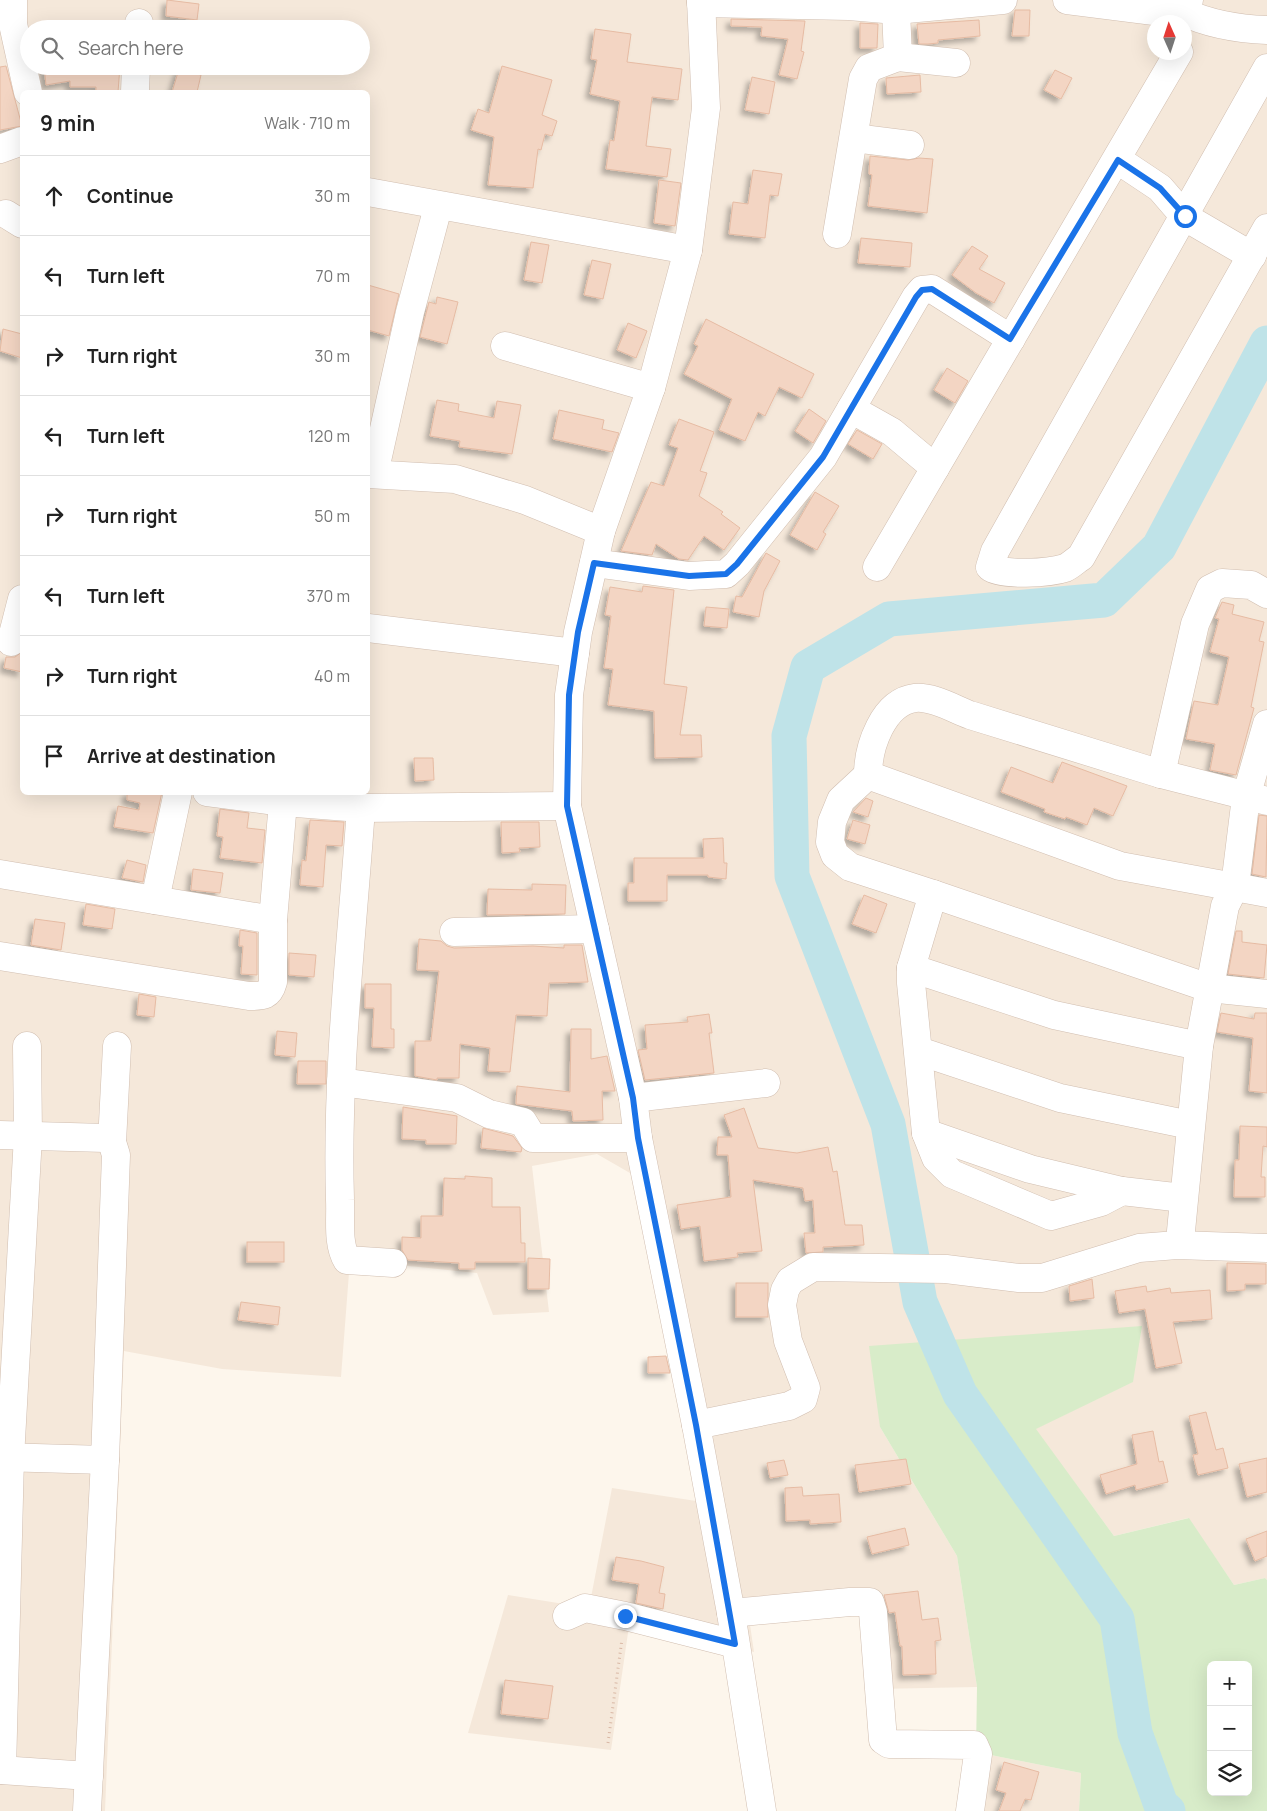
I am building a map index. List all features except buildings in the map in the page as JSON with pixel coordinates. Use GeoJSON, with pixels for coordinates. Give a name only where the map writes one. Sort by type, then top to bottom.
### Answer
{"type":"FeatureCollection","features":[{"type":"Feature","properties":{"kind":"street"},"geometry":{"type":"LineString","coordinates":[[13,0],[13,24],[20,56]]}},
{"type":"Feature","properties":{"kind":"street"},"geometry":{"type":"LineString","coordinates":[[762,1811],[731,1613],[696,1425],[638,1138],[633,1098],[567,806],[569,695],[575,653],[601,531],[651,388],[688,250],[706,108],[701,1],[849,6],[896,10],[972,1],[1003,0]]}},
{"type":"Feature","properties":{"kind":"street"},"geometry":{"type":"LineString","coordinates":[[1067,0],[1162,12],[1190,10],[1256,30],[1267,50]]}},
{"type":"Feature","properties":{"kind":"street"},"geometry":{"type":"LineString","coordinates":[[896,10],[898,57]]}},
{"type":"Feature","properties":{"kind":"street"},"geometry":{"type":"LineString","coordinates":[[837,234],[864,79],[869,68],[898,57],[956,63]]}},
{"type":"Feature","properties":{"kind":"street"},"geometry":{"type":"LineString","coordinates":[[877,567],[1010,339],[1118,160],[1174,60]]}},
{"type":"Feature","properties":{"kind":"street"},"geometry":{"type":"LineString","coordinates":[[1267,68],[995,551],[990,567],[1001,572],[1041,572],[1066,568],[1081,557],[1267,228]]}},
{"type":"Feature","properties":{"kind":"street"},"geometry":{"type":"LineString","coordinates":[[24,75],[28,90]]}},
{"type":"Feature","properties":{"kind":"street"},"geometry":{"type":"LineString","coordinates":[[135,90],[136,75]]}},
{"type":"Feature","properties":{"kind":"street"},"geometry":{"type":"LineString","coordinates":[[854,138],[910,145]]}},
{"type":"Feature","properties":{"kind":"street"},"geometry":{"type":"LineString","coordinates":[[0,149],[20,142]]}},
{"type":"Feature","properties":{"kind":"street"},"geometry":{"type":"LineString","coordinates":[[1118,160],[1160,188],[1185,216],[1252,256]]}},
{"type":"Feature","properties":{"kind":"street"},"geometry":{"type":"LineString","coordinates":[[370,192],[438,207],[572,228],[688,250]]}},
{"type":"Feature","properties":{"kind":"street"},"geometry":{"type":"LineString","coordinates":[[438,207],[410,312],[371,474],[456,478],[525,500],[601,531]]}},
{"type":"Feature","properties":{"kind":"street"},"geometry":{"type":"LineString","coordinates":[[594,563],[689,576],[726,574],[737,564],[823,457],[916,297],[922,290],[932,289],[1010,339]]}},
{"type":"Feature","properties":{"kind":"street"},"geometry":{"type":"LineString","coordinates":[[505,346],[651,388]]}},
{"type":"Feature","properties":{"kind":"street"},"geometry":{"type":"LineString","coordinates":[[851,409],[892,432],[935,468]]}},
{"type":"Feature","properties":{"kind":"street"},"geometry":{"type":"LineString","coordinates":[[1161,774],[1195,624],[1210,589],[1222,583],[1251,586],[1267,594]]}},
{"type":"Feature","properties":{"kind":"street"},"geometry":{"type":"LineString","coordinates":[[11,642],[20,607]]}},
{"type":"Feature","properties":{"kind":"street"},"geometry":{"type":"LineString","coordinates":[[370,628],[575,653]]}},
{"type":"Feature","properties":{"kind":"street"},"geometry":{"type":"LineString","coordinates":[[1257,799],[1161,774],[970,715],[939,703],[916,698],[900,702],[885,719],[870,754],[868,775],[841,800],[832,822],[830,842],[835,855],[850,867],[1209,988],[1267,994]]}},
{"type":"Feature","properties":{"kind":"street"},"geometry":{"type":"LineString","coordinates":[[1181,1231],[1199,1046],[1225,906],[1236,886],[1257,799],[1267,724]]}},
{"type":"Feature","properties":{"kind":"street"},"geometry":{"type":"LineString","coordinates":[[868,775],[1120,866],[1267,893]]}},
{"type":"Feature","properties":{"kind":"street"},"geometry":{"type":"LineString","coordinates":[[155,900],[177,795]]}},
{"type":"Feature","properties":{"kind":"street"},"geometry":{"type":"LineString","coordinates":[[230,795],[283,802],[361,808],[567,806]]}},
{"type":"Feature","properties":{"kind":"street"},"geometry":{"type":"LineString","coordinates":[[0,956],[249,996],[265,996],[271,992],[273,982],[273,920],[283,802]]}},
{"type":"Feature","properties":{"kind":"street"},"geometry":{"type":"LineString","coordinates":[[361,808],[341,1082],[339,1162],[344,1255],[347,1260],[393,1263]]}},
{"type":"Feature","properties":{"kind":"street"},"geometry":{"type":"LineString","coordinates":[[0,874],[273,920]]}},
{"type":"Feature","properties":{"kind":"street"},"geometry":{"type":"LineString","coordinates":[[933,894],[911,968],[912,1000],[919,1051],[926,1133],[936,1158],[952,1174],[1051,1216],[1101,1202],[1122,1191]]}},
{"type":"Feature","properties":{"kind":"street"},"geometry":{"type":"LineString","coordinates":[[454,932],[595,930]]}},
{"type":"Feature","properties":{"kind":"street"},"geometry":{"type":"LineString","coordinates":[[911,968],[1054,1015],[1199,1046]]}},
{"type":"Feature","properties":{"kind":"street"},"geometry":{"type":"LineString","coordinates":[[27,1046],[28,1136],[10,1271],[5,1457],[1,1770],[89,1776]]}},
{"type":"Feature","properties":{"kind":"street"},"geometry":{"type":"LineString","coordinates":[[87,1811],[105,1460],[116,1155],[112,1142],[117,1046]]}},
{"type":"Feature","properties":{"kind":"street"},"geometry":{"type":"LineString","coordinates":[[919,1051],[1060,1098],[1190,1125]]}},
{"type":"Feature","properties":{"kind":"street"},"geometry":{"type":"LineString","coordinates":[[341,1082],[457,1098],[489,1114],[523,1122],[533,1138],[638,1138]]}},
{"type":"Feature","properties":{"kind":"street"},"geometry":{"type":"LineString","coordinates":[[633,1098],[766,1083]]}},
{"type":"Feature","properties":{"kind":"street"},"geometry":{"type":"LineString","coordinates":[[926,1133],[1030,1170],[1122,1191],[1183,1198]]}},
{"type":"Feature","properties":{"kind":"street"},"geometry":{"type":"LineString","coordinates":[[0,1135],[105,1138],[112,1142]]}},
{"type":"Feature","properties":{"kind":"street"},"geometry":{"type":"LineString","coordinates":[[696,1425],[788,1406],[803,1399],[806,1388],[794,1359],[782,1305],[785,1290],[790,1281],[813,1267],[946,1269],[1019,1278],[1042,1278],[1139,1248],[1177,1245],[1267,1248]]}},
{"type":"Feature","properties":{"kind":"street"},"geometry":{"type":"LineString","coordinates":[[5,1457],[105,1460]]}},
{"type":"Feature","properties":{"kind":"street"},"geometry":{"type":"LineString","coordinates":[[731,1613],[850,1602],[870,1602],[873,1612],[882,1740],[889,1744],[974,1746],[978,1754],[970,1811]]}},
{"type":"Feature","properties":{"kind":"street"},"geometry":{"type":"LineString","coordinates":[[568,1616],[585,1608],[625,1616],[735,1644]]}},
{"type":"Feature","properties":{"kind":"path"},"geometry":{"type":"LineString","coordinates":[[608,1743],[625,1616]]}},
{"type":"Feature","properties":{"kind":"shaded area"},"geometry":{"type":"Polygon","coordinates":[[[0,0],[1267,0],[1267,1580],[1265,1578],[1234,1585],[1188,1518],[1114,1536],[1035,1429],[1132,1382],[880,1427],[957,1556],[977,1687],[876,1689],[858,1603],[749,1618],[754,1652],[630,1619],[611,1750],[468,1733],[508,1595],[589,1608],[612,1488],[709,1503],[649,1184],[597,1154],[532,1166],[549,1312],[493,1315],[477,1273],[350,1260],[341,1377],[222,1369],[124,1351],[105,1811],[0,1811],[0,0]]]}},
{"type":"Feature","properties":{"kind":"shaded area"},"geometry":{"type":"Polygon","coordinates":[[[976,1752],[1081,1773],[1079,1811],[965,1811],[976,1752]]]}},
{"type":"Feature","properties":{"kind":"green space"},"geometry":{"type":"Polygon","coordinates":[[[1142,1326],[1133,1382],[1036,1429],[1114,1536],[1189,1518],[1234,1585],[1265,1578],[1267,1580],[1267,1811],[1079,1811],[1081,1773],[976,1752],[977,1687],[957,1556],[880,1427],[869,1346],[1142,1326]]]}},
{"type":"Feature","properties":{"kind":"waterway"},"geometry":{"type":"LineString","coordinates":[[1168,1811],[1161,1805],[1135,1733],[1117,1619],[960,1394],[920,1302],[888,1124],[792,876],[789,736],[808,667],[889,619],[1104,600],[1159,547],[1267,343]]}},
{"type":"Feature","properties":{"kind":"route"},"geometry":{"type":"LineString","coordinates":[[625,1616],[735,1644],[696,1425],[638,1138],[633,1098],[567,806],[569,695],[578,632],[594,563],[689,576],[726,574],[737,564],[823,457],[916,297],[922,290],[932,289],[1010,339],[1118,160],[1160,188],[1185,216]]}}]}
